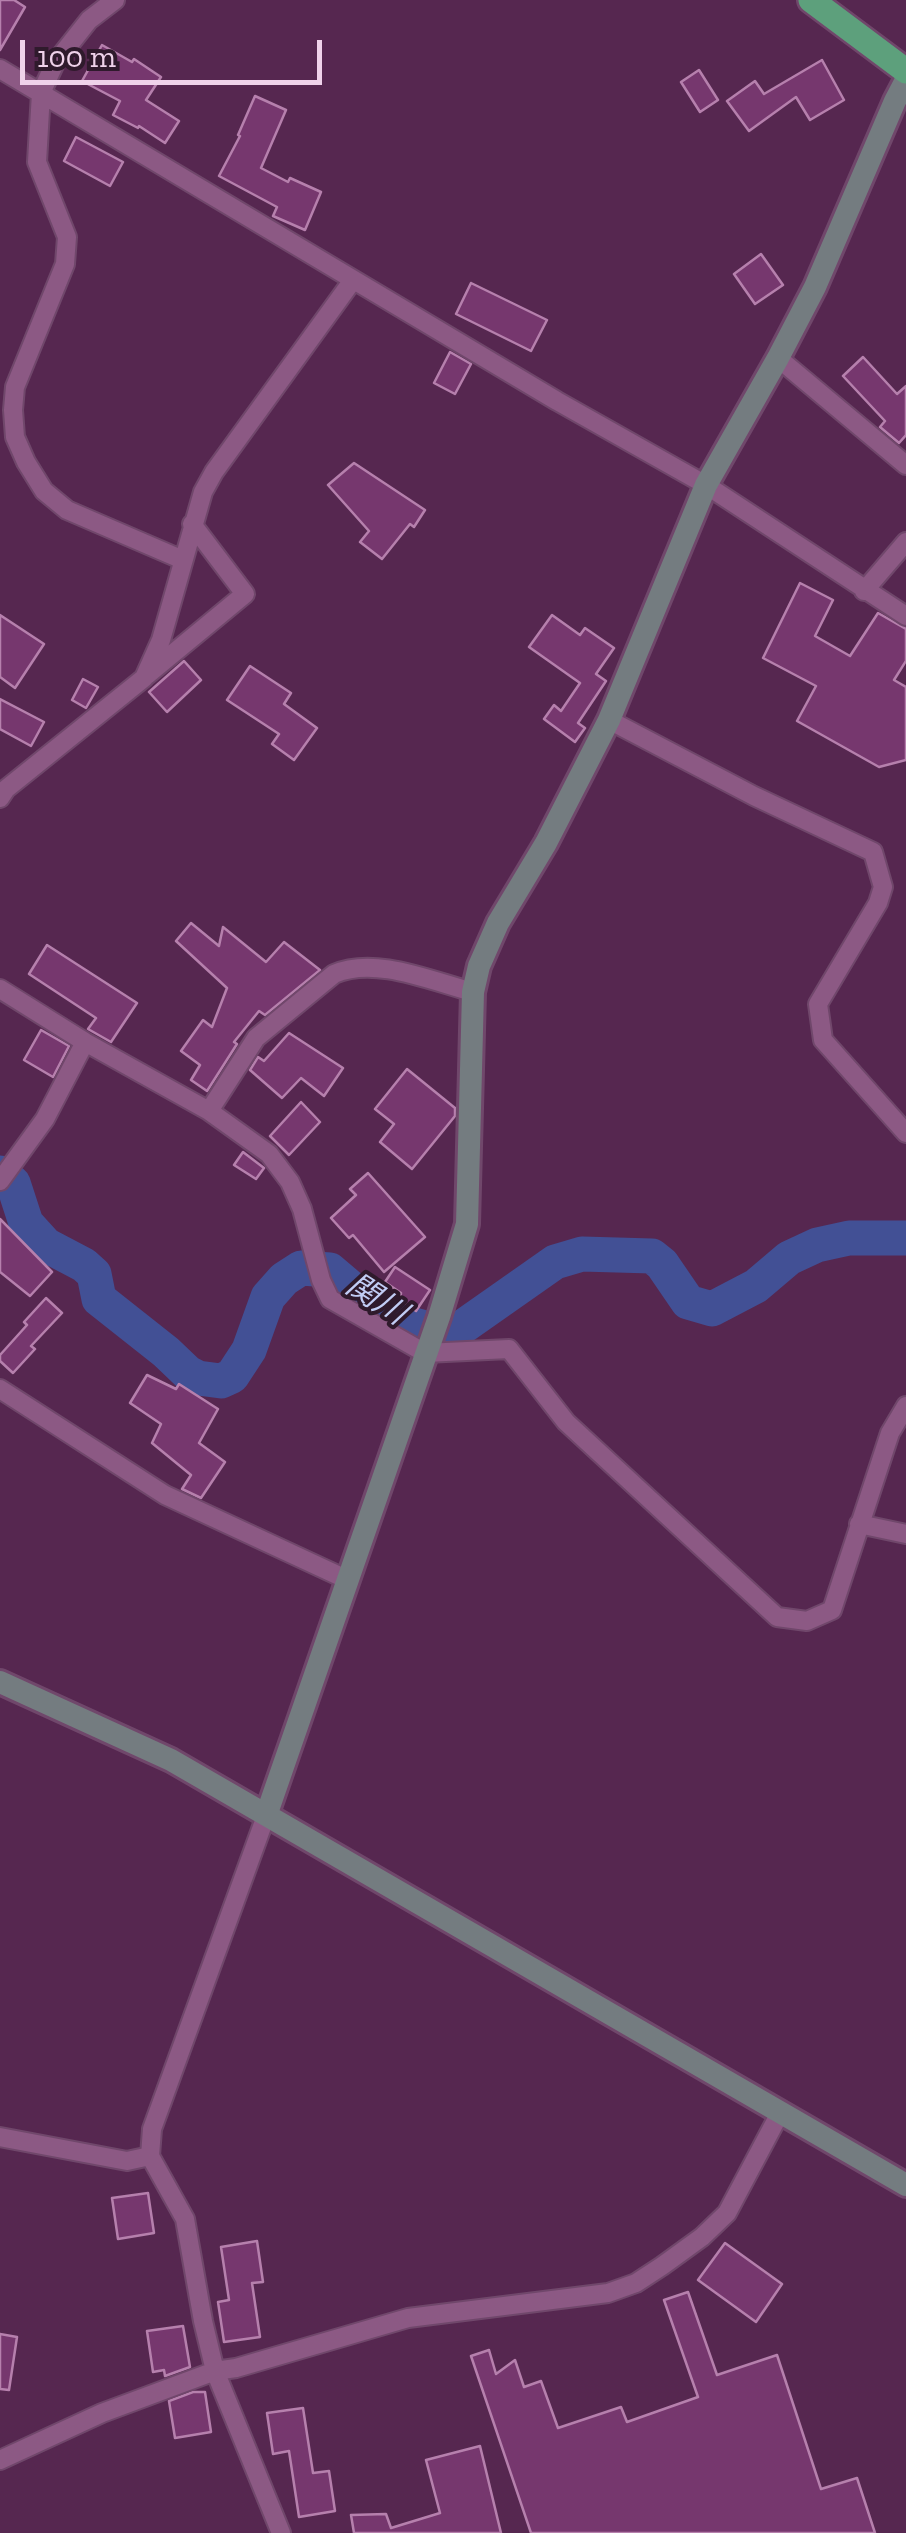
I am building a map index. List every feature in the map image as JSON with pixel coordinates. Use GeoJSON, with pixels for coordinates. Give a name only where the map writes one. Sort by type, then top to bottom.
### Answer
{"type":"FeatureCollection","features":[{"type":"Feature","properties":{"kind":"main road"},"geometry":{"type":"LineString","coordinates":[[811,0],[906,71]]}},
{"type":"Feature","properties":{"kind":"street"},"geometry":{"type":"LineString","coordinates":[[115,0],[89,20],[55,63],[41,93],[38,162],[67,237],[66,264],[16,388],[16,436],[26,462],[44,490],[67,510],[184,560]]}},
{"type":"Feature","properties":{"kind":"street"},"geometry":{"type":"LineString","coordinates":[[0,69],[557,401],[706,485],[906,616]]}},
{"type":"Feature","properties":{"kind":"street"},"geometry":{"type":"LineString","coordinates":[[281,2533],[215,2371],[186,2219],[150,2156],[152,2129],[267,1814],[438,1318],[466,1224],[473,992],[479,966],[609,720],[706,485],[815,287],[906,80]]}},
{"type":"Feature","properties":{"kind":"street"},"geometry":{"type":"LineString","coordinates":[[144,678],[161,640],[202,492],[353,280]]}},
{"type":"Feature","properties":{"kind":"street"},"geometry":{"type":"LineString","coordinates":[[778,358],[906,465]]}},
{"type":"Feature","properties":{"kind":"street"},"geometry":{"type":"LineString","coordinates":[[0,798],[6,789],[245,594],[192,524]]}},
{"type":"Feature","properties":{"kind":"street"},"geometry":{"type":"LineString","coordinates":[[864,590],[906,542]]}},
{"type":"Feature","properties":{"kind":"street"},"geometry":{"type":"LineString","coordinates":[[609,720],[754,796],[873,852],[882,886],[878,903],[818,1004],[823,1040],[906,1134]]}},
{"type":"Feature","properties":{"kind":"street"},"geometry":{"type":"LineString","coordinates":[[209,1111],[256,1038],[334,974],[369,965],[473,992]]}},
{"type":"Feature","properties":{"kind":"street"},"geometry":{"type":"LineString","coordinates":[[0,989],[209,1111],[269,1154],[290,1182],[302,1209],[330,1299],[427,1347],[509,1349],[566,1422],[777,1617],[807,1621],[832,1610],[890,1434],[906,1406]]}},
{"type":"Feature","properties":{"kind":"street"},"geometry":{"type":"LineString","coordinates":[[0,1181],[45,1119],[85,1042]]}},
{"type":"Feature","properties":{"kind":"street"},"geometry":{"type":"LineString","coordinates":[[0,1390],[165,1495],[348,1580]]}},
{"type":"Feature","properties":{"kind":"street"},"geometry":{"type":"LineString","coordinates":[[859,1524],[906,1534]]}},
{"type":"Feature","properties":{"kind":"street"},"geometry":{"type":"LineString","coordinates":[[0,1682],[171,1760],[906,2185]]}},
{"type":"Feature","properties":{"kind":"street"},"geometry":{"type":"LineString","coordinates":[[0,2460],[102,2413],[215,2371],[408,2318],[608,2292],[636,2283],[702,2237],[727,2214],[780,2113]]}},
{"type":"Feature","properties":{"kind":"street"},"geometry":{"type":"LineString","coordinates":[[0,2137],[127,2161],[150,2156]]}},
{"type":"Feature","properties":{"kind":"building"},"geometry":{"type":"Polygon","coordinates":[[[0,0],[14,0],[25,7],[0,50],[0,0]]]}},
{"type":"Feature","properties":{"kind":"building"},"geometry":{"type":"Polygon","coordinates":[[[102,45],[161,77],[146,100],[179,121],[165,143],[113,115],[120,101],[82,81],[102,45]]]}},
{"type":"Feature","properties":{"kind":"building"},"geometry":{"type":"Polygon","coordinates":[[[822,60],[844,100],[810,120],[796,97],[749,131],[727,101],[755,81],[764,94],[822,60]]]}},
{"type":"Feature","properties":{"kind":"building"},"geometry":{"type":"Polygon","coordinates":[[[699,70],[718,100],[700,112],[681,82],[699,70]]]}},
{"type":"Feature","properties":{"kind":"building"},"geometry":{"type":"Polygon","coordinates":[[[255,96],[286,110],[261,168],[321,192],[305,230],[273,216],[277,207],[219,176],[255,96]]]}},
{"type":"Feature","properties":{"kind":"building"},"geometry":{"type":"Polygon","coordinates":[[[76,137],[123,162],[110,186],[64,161],[76,137]]]}},
{"type":"Feature","properties":{"kind":"building"},"geometry":{"type":"Polygon","coordinates":[[[761,254],[783,285],[755,304],[734,274],[761,254]]]}},
{"type":"Feature","properties":{"kind":"building"},"geometry":{"type":"Polygon","coordinates":[[[471,283],[547,320],[531,351],[456,314],[471,283]]]}},
{"type":"Feature","properties":{"kind":"building"},"geometry":{"type":"Polygon","coordinates":[[[450,352],[471,364],[455,394],[434,383],[450,352]]]}},
{"type":"Feature","properties":{"kind":"building"},"geometry":{"type":"Polygon","coordinates":[[[863,357],[897,394],[906,386],[906,435],[899,443],[880,427],[885,421],[843,376],[863,357]]]}},
{"type":"Feature","properties":{"kind":"building"},"geometry":{"type":"Polygon","coordinates":[[[354,463],[425,510],[382,559],[360,542],[369,531],[328,485],[354,463]]]}},
{"type":"Feature","properties":{"kind":"building"},"geometry":{"type":"Polygon","coordinates":[[[800,583],[833,600],[815,636],[850,656],[878,613],[906,629],[906,661],[894,680],[906,687],[906,760],[879,767],[797,721],[816,686],[763,658],[800,583]]]}},
{"type":"Feature","properties":{"kind":"building"},"geometry":{"type":"Polygon","coordinates":[[[0,615],[44,644],[15,688],[0,677],[0,615]]]}},
{"type":"Feature","properties":{"kind":"building"},"geometry":{"type":"Polygon","coordinates":[[[552,615],[580,635],[585,628],[614,648],[596,674],[606,681],[578,723],[585,728],[575,742],[544,719],[554,705],[561,711],[580,683],[529,647],[552,615]]]}},
{"type":"Feature","properties":{"kind":"building"},"geometry":{"type":"Polygon","coordinates":[[[184,661],[201,680],[167,712],[149,692],[184,661]]]}},
{"type":"Feature","properties":{"kind":"building"},"geometry":{"type":"Polygon","coordinates":[[[250,666],[291,693],[284,704],[317,728],[294,760],[272,744],[279,734],[227,700],[250,666]]]}},
{"type":"Feature","properties":{"kind":"building"},"geometry":{"type":"Polygon","coordinates":[[[83,679],[98,687],[86,708],[72,700],[83,679]]]}},
{"type":"Feature","properties":{"kind":"building"},"geometry":{"type":"Polygon","coordinates":[[[0,699],[44,722],[31,746],[0,729],[0,699]]]}},
{"type":"Feature","properties":{"kind":"building"},"geometry":{"type":"Polygon","coordinates":[[[191,923],[219,946],[223,927],[266,962],[284,942],[320,970],[265,1015],[259,1011],[234,1042],[237,1044],[207,1091],[191,1080],[200,1065],[181,1051],[203,1020],[212,1027],[227,988],[176,941],[191,923]]]}},
{"type":"Feature","properties":{"kind":"building"},"geometry":{"type":"Polygon","coordinates":[[[47,945],[137,1003],[111,1042],[88,1029],[96,1018],[29,974],[47,945]]]}},
{"type":"Feature","properties":{"kind":"building"},"geometry":{"type":"Polygon","coordinates":[[[41,1030],[69,1046],[53,1077],[24,1060],[41,1030]]]}},
{"type":"Feature","properties":{"kind":"building"},"geometry":{"type":"Polygon","coordinates":[[[289,1033],[343,1068],[324,1096],[301,1078],[282,1098],[250,1070],[258,1057],[264,1061],[289,1033]]]}},
{"type":"Feature","properties":{"kind":"building"},"geometry":{"type":"Polygon","coordinates":[[[407,1069],[455,1108],[455,1116],[412,1169],[380,1142],[394,1124],[375,1109],[407,1069]]]}},
{"type":"Feature","properties":{"kind":"building"},"geometry":{"type":"Polygon","coordinates":[[[301,1102],[320,1122],[289,1155],[270,1136],[301,1102]]]}},
{"type":"Feature","properties":{"kind":"building"},"geometry":{"type":"Polygon","coordinates":[[[243,1152],[264,1168],[256,1179],[234,1165],[243,1152]]]}},
{"type":"Feature","properties":{"kind":"building"},"geometry":{"type":"Polygon","coordinates":[[[368,1173],[425,1237],[384,1272],[353,1235],[349,1238],[331,1218],[356,1195],[350,1189],[368,1173]]]}},
{"type":"Feature","properties":{"kind":"building"},"geometry":{"type":"Polygon","coordinates":[[[0,1219],[52,1272],[30,1296],[0,1272],[0,1219]]]}},
{"type":"Feature","properties":{"kind":"building"},"geometry":{"type":"Polygon","coordinates":[[[395,1267],[430,1290],[416,1311],[385,1282],[395,1267]]]}},
{"type":"Feature","properties":{"kind":"building"},"geometry":{"type":"Polygon","coordinates":[[[46,1298],[62,1313],[31,1346],[35,1349],[13,1373],[0,1361],[0,1355],[46,1298]]]}},
{"type":"Feature","properties":{"kind":"building"},"geometry":{"type":"Polygon","coordinates":[[[147,1375],[176,1389],[179,1384],[218,1409],[199,1443],[225,1462],[201,1498],[182,1489],[191,1475],[152,1443],[161,1424],[130,1403],[147,1375]]]}},
{"type":"Feature","properties":{"kind":"building"},"geometry":{"type":"Polygon","coordinates":[[[148,2193],[154,2233],[118,2239],[112,2198],[148,2193]]]}},
{"type":"Feature","properties":{"kind":"building"},"geometry":{"type":"Polygon","coordinates":[[[257,2241],[263,2282],[252,2283],[260,2337],[224,2342],[218,2302],[229,2300],[221,2247],[257,2241]]]}},
{"type":"Feature","properties":{"kind":"building"},"geometry":{"type":"Polygon","coordinates":[[[725,2243],[782,2284],[756,2322],[698,2280],[725,2243]]]}},
{"type":"Feature","properties":{"kind":"building"},"geometry":{"type":"Polygon","coordinates":[[[688,2292],[717,2375],[777,2355],[821,2489],[857,2478],[875,2533],[531,2533],[471,2356],[489,2350],[496,2374],[515,2360],[524,2387],[541,2381],[558,2428],[621,2407],[627,2422],[698,2397],[664,2300],[688,2292]]]}},
{"type":"Feature","properties":{"kind":"building"},"geometry":{"type":"Polygon","coordinates":[[[183,2326],[190,2367],[165,2376],[164,2370],[153,2372],[147,2331],[183,2326]]]}},
{"type":"Feature","properties":{"kind":"building"},"geometry":{"type":"Polygon","coordinates":[[[0,2334],[17,2337],[9,2390],[0,2389],[0,2334]]]}},
{"type":"Feature","properties":{"kind":"building"},"geometry":{"type":"Polygon","coordinates":[[[205,2392],[211,2432],[175,2438],[169,2401],[205,2392]]]}},
{"type":"Feature","properties":{"kind":"building"},"geometry":{"type":"Polygon","coordinates":[[[303,2408],[313,2473],[329,2471],[335,2511],[299,2517],[289,2451],[273,2454],[267,2413],[303,2408]]]}},
{"type":"Feature","properties":{"kind":"building"},"geometry":{"type":"Polygon","coordinates":[[[480,2446],[501,2533],[354,2533],[351,2515],[386,2514],[391,2528],[440,2513],[426,2460],[480,2446]]]}},
{"type":"Feature","properties":{"kind":"waterway","name":"関川"},"geometry":{"type":"LineString","coordinates":[[0,1173],[13,1183],[26,1223],[46,1245],[94,1274],[99,1299],[188,1373],[221,1381],[232,1376],[249,1350],[268,1297],[301,1268],[330,1270],[363,1298],[411,1324],[451,1335],[555,1262],[582,1254],[652,1256],[688,1302],[712,1309],[756,1286],[789,1258],[817,1245],[849,1238],[906,1238]]}}]}
